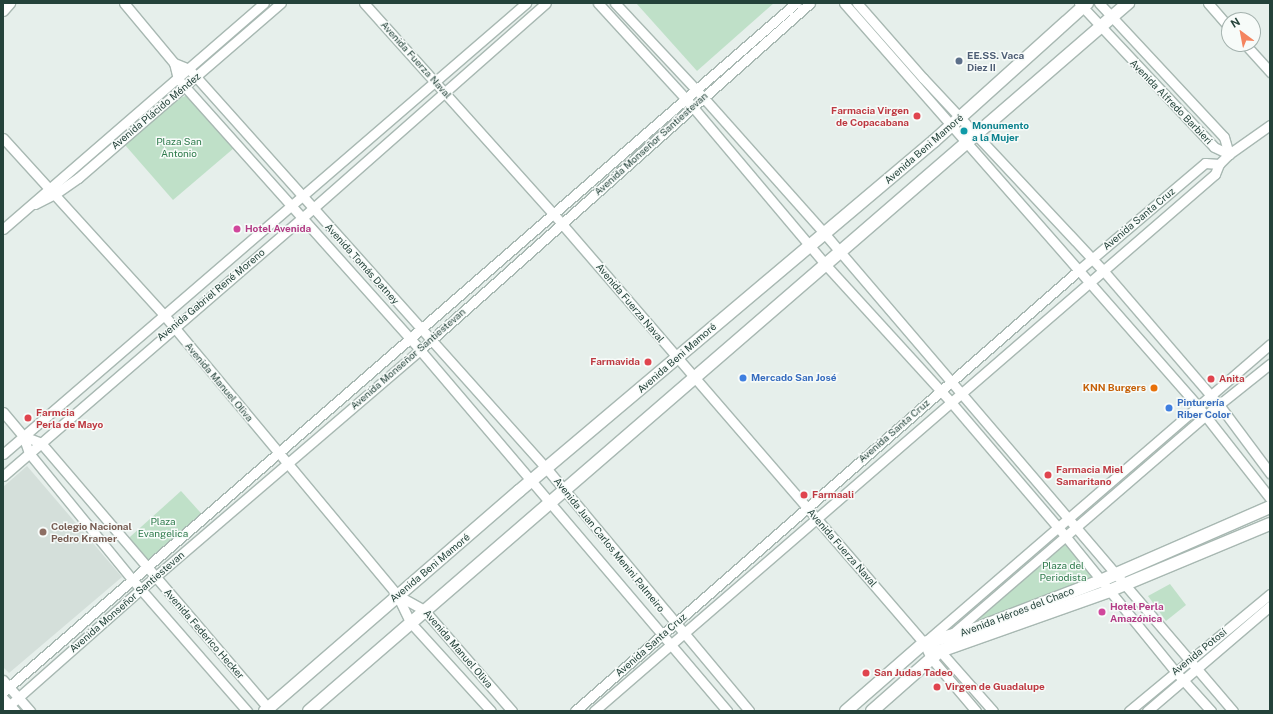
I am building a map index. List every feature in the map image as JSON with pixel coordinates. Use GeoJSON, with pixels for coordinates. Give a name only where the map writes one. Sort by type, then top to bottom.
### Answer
{"type":"FeatureCollection","features":[{"type":"Feature","properties":{"kind":"street"},"geometry":{"type":"LineString","coordinates":[[3,11],[10,3]]}},
{"type":"Feature","properties":{"kind":"street","name":"Avenida Tomás Datney"},"geometry":{"type":"LineString","coordinates":[[124,3],[174,63],[189,70],[546,469]]}},
{"type":"Feature","properties":{"kind":"street","name":"Avenida Plácido Méndez"},"geometry":{"type":"LineString","coordinates":[[52,191],[264,3]]}},
{"type":"Feature","properties":{"kind":"street","name":"Avenida Plácido Méndez"},"geometry":{"type":"LineString","coordinates":[[3,229],[25,209],[52,191],[186,87],[281,3]]}},
{"type":"Feature","properties":{"kind":"street","name":"Avenida Fuerza Naval"},"geometry":{"type":"LineString","coordinates":[[364,3],[553,213],[924,643],[992,711]]}},
{"type":"Feature","properties":{"kind":"street","name":"Avenida Gabriel René Moreno"},"geometry":{"type":"LineString","coordinates":[[3,454],[164,315],[303,198],[526,3]]}},
{"type":"Feature","properties":{"kind":"street","name":"Avenida Gabriel René Moreno"},"geometry":{"type":"LineString","coordinates":[[3,476],[173,327],[302,218],[546,3]]}},
{"type":"Feature","properties":{"kind":"street"},"geometry":{"type":"LineString","coordinates":[[598,3],[690,103],[825,264],[950,401],[1066,537],[1100,581],[1182,680],[1211,711]]}},
{"type":"Feature","properties":{"kind":"street"},"geometry":{"type":"LineString","coordinates":[[615,3],[703,97],[839,251],[1077,528],[1114,575],[1194,669],[1233,711]]}},
{"type":"Feature","properties":{"kind":"street","name":"Avenida Monseñor Santiestevan"},"geometry":{"type":"LineString","coordinates":[[8,706],[287,462],[420,350],[562,224],[690,103],[696,90],[796,3]]}},
{"type":"Feature","properties":{"kind":"street","name":"Avenida Monseñor Santiestevan"},"geometry":{"type":"LineString","coordinates":[[5,686],[279,453],[553,213],[690,103],[703,97],[810,3]]}},
{"type":"Feature","properties":{"kind":"street"},"geometry":{"type":"LineString","coordinates":[[844,3],[965,143],[1090,280],[1206,415],[1270,498]]}},
{"type":"Feature","properties":{"kind":"street"},"geometry":{"type":"LineString","coordinates":[[857,3],[923,78],[977,133],[1102,269],[1220,406],[1270,473]]}},
{"type":"Feature","properties":{"kind":"street","name":"Avenida Alfredo Barbieri"},"geometry":{"type":"LineString","coordinates":[[1099,3],[1224,137],[1229,154]]}},
{"type":"Feature","properties":{"kind":"street"},"geometry":{"type":"LineString","coordinates":[[309,711],[549,501],[1128,3]]}},
{"type":"Feature","properties":{"kind":"street"},"geometry":{"type":"LineString","coordinates":[[1208,3],[1221,17]]}},
{"type":"Feature","properties":{"kind":"street","name":"Avenida Beni Mamoré"},"geometry":{"type":"LineString","coordinates":[[268,710],[397,595],[951,126],[1083,4]]}},
{"type":"Feature","properties":{"kind":"street","name":"Avenida Alfredo Barbieri"},"geometry":{"type":"LineString","coordinates":[[1083,4],[1100,27],[1214,147],[1229,154]]}},
{"type":"Feature","properties":{"kind":"street"},"geometry":{"type":"LineString","coordinates":[[1252,52],[1270,72]]}},
{"type":"Feature","properties":{"kind":"street","name":"Avenida Tomás Datney"},"geometry":{"type":"LineString","coordinates":[[174,63],[178,79]]}},
{"type":"Feature","properties":{"kind":"street"},"geometry":{"type":"LineString","coordinates":[[178,79],[292,207]]}},
{"type":"Feature","properties":{"kind":"street","name":"Avenida Santa Cruz"},"geometry":{"type":"LineString","coordinates":[[594,711],[1102,269],[1215,174],[1219,164],[1229,154],[1270,125]]}},
{"type":"Feature","properties":{"kind":"street","name":"Avenida Manuel Oliva"},"geometry":{"type":"LineString","coordinates":[[3,138],[164,315],[397,595],[410,622],[491,711]]}},
{"type":"Feature","properties":{"kind":"street","name":"Avenida Santa Cruz"},"geometry":{"type":"LineString","coordinates":[[575,711],[675,625],[1092,258],[1205,163],[1219,164]]}},
{"type":"Feature","properties":{"kind":"street","name":"Avenida Tomás Datney"},"geometry":{"type":"LineString","coordinates":[[292,207],[420,350],[533,480]]}},
{"type":"Feature","properties":{"kind":"street"},"geometry":{"type":"LineString","coordinates":[[924,643],[1069,519],[1197,405],[1270,344]]}},
{"type":"Feature","properties":{"kind":"street"},"geometry":{"type":"LineString","coordinates":[[936,654],[948,638],[1206,415],[1220,406],[1270,364]]}},
{"type":"Feature","properties":{"kind":"street","name":"Avenida Federico Hecker"},"geometry":{"type":"LineString","coordinates":[[3,412],[23,436],[29,453],[131,578],[247,711]]}},
{"type":"Feature","properties":{"kind":"street","name":"Avenida Federico Hecker"},"geometry":{"type":"LineString","coordinates":[[23,436],[41,443],[268,710]]}},
{"type":"Feature","properties":{"kind":"street","name":"Avenida Juan Carlos Menini Palmeiro"},"geometry":{"type":"LineString","coordinates":[[546,469],[682,634],[749,711]]}},
{"type":"Feature","properties":{"kind":"street","name":"Avenida Juan Carlos Menini Palmeiro"},"geometry":{"type":"LineString","coordinates":[[533,480],[549,501],[727,711]]}},
{"type":"Feature","properties":{"kind":"street","name":"Avenida Héroes del Chaco"},"geometry":{"type":"LineString","coordinates":[[846,711],[924,643],[948,638],[1100,581],[1270,507]]}},
{"type":"Feature","properties":{"kind":"street","name":"Avenida Héroes del Chaco"},"geometry":{"type":"LineString","coordinates":[[872,711],[936,654],[1109,591],[1270,524]]}},
{"type":"Feature","properties":{"kind":"street","name":"Avenida Potosí"},"geometry":{"type":"LineString","coordinates":[[1129,711],[1187,660],[1270,594]]}},
{"type":"Feature","properties":{"kind":"street","name":"Avenida Manuel Oliva"},"geometry":{"type":"LineString","coordinates":[[397,595],[424,610],[512,711]]}},
{"type":"Feature","properties":{"kind":"street","name":"Avenida Potosí"},"geometry":{"type":"LineString","coordinates":[[1147,711],[1194,669],[1270,606]]}},
{"type":"Feature","properties":{"kind":"street","name":"Avenida Fuerza Naval"},"geometry":{"type":"LineString","coordinates":[[936,654],[976,711]]}},
{"type":"Feature","properties":{"kind":"street"},"geometry":{"type":"LineString","coordinates":[[5,686],[30,711]]}},
{"type":"Feature","properties":{"kind":"shaded area","name":"Colegio Nacional Pedro Kramer"},"geometry":{"type":"Polygon","coordinates":[[[27,466],[122,577],[9,673],[3,667],[3,487],[27,466]]]}},
{"type":"Feature","properties":{"kind":"green space"},"geometry":{"type":"Polygon","coordinates":[[[636,3],[774,3],[697,71],[636,3]]]}},
{"type":"Feature","properties":{"kind":"green space","name":"Plaza San Antonio"},"geometry":{"type":"Polygon","coordinates":[[[188,95],[234,148],[173,200],[125,145],[180,98],[188,95]]]}},
{"type":"Feature","properties":{"kind":"green space","name":"Plaza Evangelica"},"geometry":{"type":"Polygon","coordinates":[[[181,491],[202,514],[147,564],[126,541],[181,491]]]}},
{"type":"Feature","properties":{"kind":"green space","name":"Plaza del Periodista"},"geometry":{"type":"Polygon","coordinates":[[[1066,544],[1093,578],[977,623],[977,619],[1066,544]]]}},
{"type":"Feature","properties":{"kind":"green space"},"geometry":{"type":"Polygon","coordinates":[[[1170,584],[1186,605],[1166,621],[1148,596],[1170,584]]]}},
{"type":"Feature","properties":{"kind":"place","name":"EE.SS. Vaca Diez II"},"geometry":{"type":"Point","coordinates":[959,61]}},
{"type":"Feature","properties":{"kind":"place","name":"Farmacia Virgen de Copacabana"},"geometry":{"type":"Point","coordinates":[917,116]}},
{"type":"Feature","properties":{"kind":"place","name":"Monumento a la Mujer"},"geometry":{"type":"Point","coordinates":[964,131]}},
{"type":"Feature","properties":{"kind":"place","name":"Hotel Avenida"},"geometry":{"type":"Point","coordinates":[237,229]}},
{"type":"Feature","properties":{"kind":"place","name":"Farmavida"},"geometry":{"type":"Point","coordinates":[648,362]}},
{"type":"Feature","properties":{"kind":"place","name":"Mercado San José"},"geometry":{"type":"Point","coordinates":[743,378]}},
{"type":"Feature","properties":{"kind":"place","name":"Anita"},"geometry":{"type":"Point","coordinates":[1211,379]}},
{"type":"Feature","properties":{"kind":"place","name":"KNN Burgers"},"geometry":{"type":"Point","coordinates":[1154,388]}},
{"type":"Feature","properties":{"kind":"place","name":"Pinturería Riber Color"},"geometry":{"type":"Point","coordinates":[1169,408]}},
{"type":"Feature","properties":{"kind":"place","name":"Farmcia Perla de Mayo"},"geometry":{"type":"Point","coordinates":[28,418]}},
{"type":"Feature","properties":{"kind":"place","name":"Farmacia Miel Samaritano"},"geometry":{"type":"Point","coordinates":[1048,475]}},
{"type":"Feature","properties":{"kind":"place","name":"Farmaali"},"geometry":{"type":"Point","coordinates":[804,495]}},
{"type":"Feature","properties":{"kind":"place","name":"Colegio Nacional Pedro Kramer"},"geometry":{"type":"Point","coordinates":[43,532]}},
{"type":"Feature","properties":{"kind":"place","name":"Hotel Perla Amazónica"},"geometry":{"type":"Point","coordinates":[1102,612]}},
{"type":"Feature","properties":{"kind":"place","name":"San Judas Tadeo"},"geometry":{"type":"Point","coordinates":[866,673]}},
{"type":"Feature","properties":{"kind":"place","name":"Virgen de Guadalupe"},"geometry":{"type":"Point","coordinates":[937,687]}}]}
